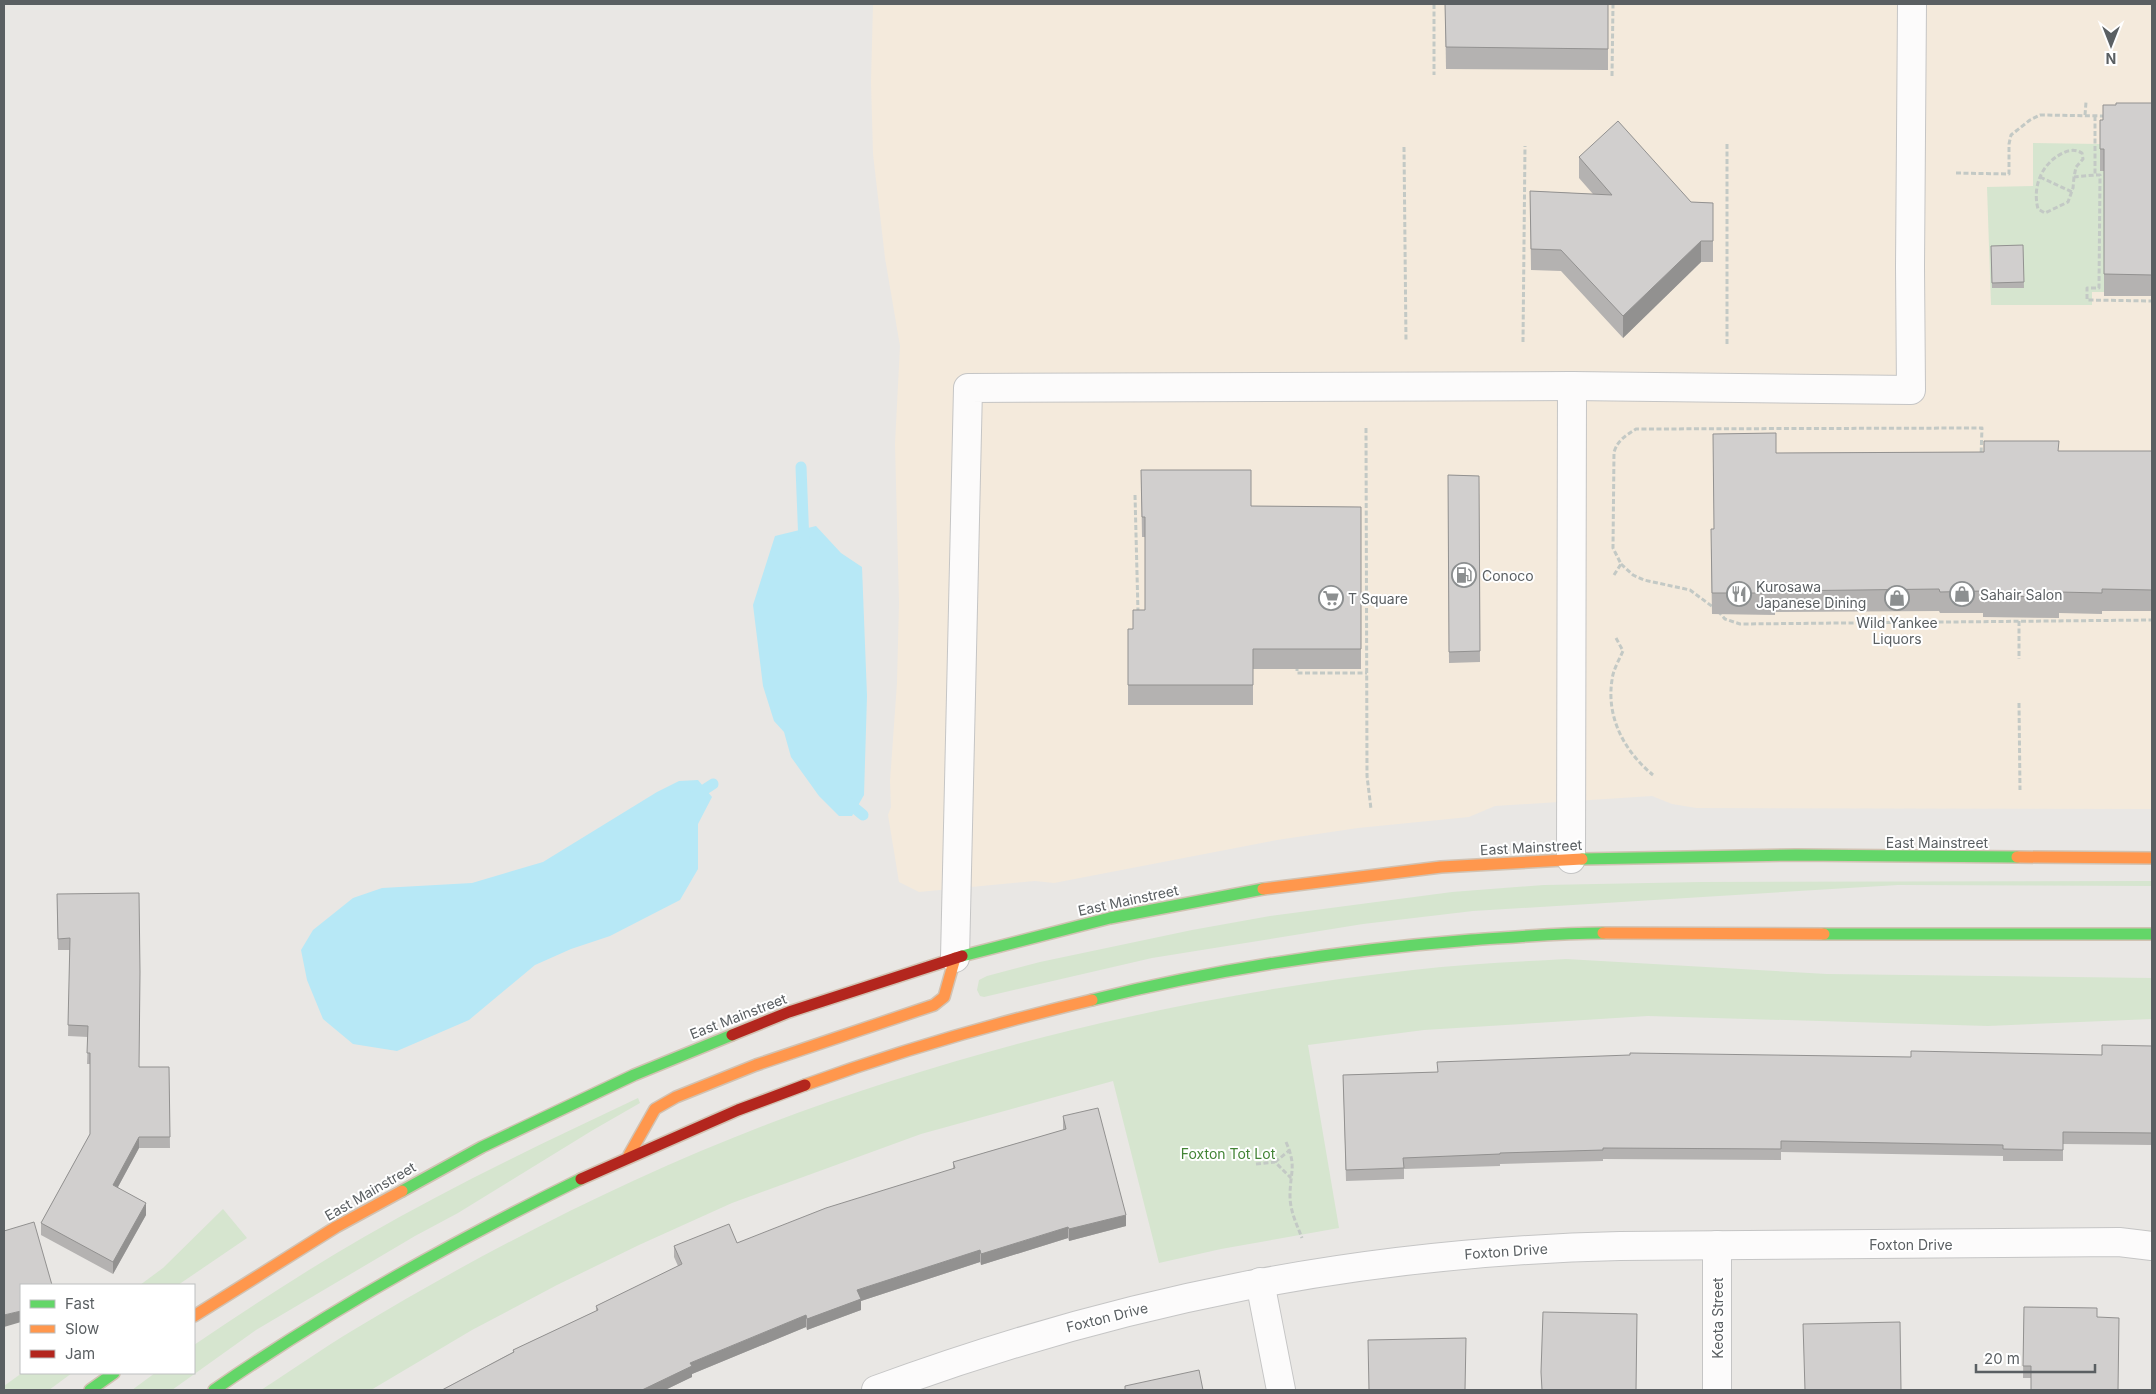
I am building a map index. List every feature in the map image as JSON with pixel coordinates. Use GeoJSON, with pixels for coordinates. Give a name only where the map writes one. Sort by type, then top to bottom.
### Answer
{"type":"FeatureCollection","features":[{"type":"Feature","properties":{"kind":"main road"},"geometry":{"type":"LineString","coordinates":[[2129,858],[2152,850]]}},
{"type":"Feature","properties":{"kind":"main road","name":"East Mainstreet"},"geometry":{"type":"LineString","coordinates":[[195,1315],[288,1255],[380,1201],[506,1134],[591,1094],[679,1055],[807,1005],[956,958],[1069,928],[1146,911],[1259,890],[1438,867],[1572,859],[1697,856],[2152,858]]}},
{"type":"Feature","properties":{"kind":"main road"},"geometry":{"type":"LineString","coordinates":[[214,1390],[283,1344],[403,1271],[516,1210],[629,1155],[781,1092],[892,1053],[965,1030],[1037,1011],[1181,979],[1349,953],[1420,944],[1554,934],[2152,934]]}},
{"type":"Feature","properties":{"kind":"main road"},"geometry":{"type":"LineString","coordinates":[[629,1155],[655,1109],[676,1098],[756,1065],[934,1005],[944,998],[956,958]]}},
{"type":"Feature","properties":{"kind":"main road"},"geometry":{"type":"LineString","coordinates":[[90,1390],[113,1374]]}},
{"type":"Feature","properties":{"kind":"street"},"geometry":{"type":"LineString","coordinates":[[956,958],[968,388],[1572,386],[1911,390],[1912,4]]}},
{"type":"Feature","properties":{"kind":"street"},"geometry":{"type":"LineString","coordinates":[[1572,386],[1572,859]]}},
{"type":"Feature","properties":{"kind":"street","name":"Foxton Drive"},"geometry":{"type":"LineString","coordinates":[[876,1390],[986,1351],[1046,1333],[1178,1299],[1260,1282],[1348,1267],[1490,1251],[1567,1247],[2119,1242],[2152,1246]]}},
{"type":"Feature","properties":{"kind":"street","name":"Keota Street"},"geometry":{"type":"LineString","coordinates":[[1717,1246],[1717,1390]]}},
{"type":"Feature","properties":{"kind":"street"},"geometry":{"type":"LineString","coordinates":[[1260,1282],[1281,1390]]}},
{"type":"Feature","properties":{"kind":"path"},"geometry":{"type":"LineString","coordinates":[[1434,4],[1434,75]]}},
{"type":"Feature","properties":{"kind":"path"},"geometry":{"type":"LineString","coordinates":[[1612,76],[1613,4]]}},
{"type":"Feature","properties":{"kind":"path"},"geometry":{"type":"LineString","coordinates":[[2085,115],[2086,102]]}},
{"type":"Feature","properties":{"kind":"path"},"geometry":{"type":"LineString","coordinates":[[1956,173],[2009,174],[2009,144],[2011,135],[2014,131],[2040,115],[2114,116]]}},
{"type":"Feature","properties":{"kind":"path"},"geometry":{"type":"LineString","coordinates":[[2095,116],[2095,175]]}},
{"type":"Feature","properties":{"kind":"path"},"geometry":{"type":"LineString","coordinates":[[1727,142],[1727,344]]}},
{"type":"Feature","properties":{"kind":"path"},"geometry":{"type":"LineString","coordinates":[[1523,342],[1525,146]]}},
{"type":"Feature","properties":{"kind":"path"},"geometry":{"type":"LineString","coordinates":[[1404,147],[1406,342]]}},
{"type":"Feature","properties":{"kind":"path"},"geometry":{"type":"LineString","coordinates":[[2073,150],[2082,153],[2074,176],[2072,192],[2066,204],[2045,213],[2041,211],[2037,206],[2037,186],[2040,176],[2048,163],[2056,157],[2073,150]]}},
{"type":"Feature","properties":{"kind":"path"},"geometry":{"type":"LineString","coordinates":[[2074,176],[2100,175],[2099,288],[2087,288],[2087,300],[2152,301]]}},
{"type":"Feature","properties":{"kind":"path"},"geometry":{"type":"LineString","coordinates":[[2040,176],[2072,192]]}},
{"type":"Feature","properties":{"kind":"path"},"geometry":{"type":"LineString","coordinates":[[1366,428],[1367,776],[1371,809]]}},
{"type":"Feature","properties":{"kind":"path"},"geometry":{"type":"LineString","coordinates":[[1981,465],[1982,428],[1636,429],[1617,443],[1614,452],[1613,548],[1621,564],[1633,574],[1644,580],[1690,590],[1719,612],[1725,619],[1740,624],[2152,620]]}},
{"type":"Feature","properties":{"kind":"path"},"geometry":{"type":"LineString","coordinates":[[1135,495],[1138,621]]}},
{"type":"Feature","properties":{"kind":"path"},"geometry":{"type":"LineString","coordinates":[[1357,521],[1367,521]]}},
{"type":"Feature","properties":{"kind":"path"},"geometry":{"type":"LineString","coordinates":[[1614,574],[1621,564]]}},
{"type":"Feature","properties":{"kind":"path"},"geometry":{"type":"LineString","coordinates":[[1719,602],[1719,612]]}},
{"type":"Feature","properties":{"kind":"path"},"geometry":{"type":"LineString","coordinates":[[2019,621],[2019,659]]}},
{"type":"Feature","properties":{"kind":"path"},"geometry":{"type":"LineString","coordinates":[[1616,638],[1623,652],[1612,679],[1611,698],[1614,720],[1626,745],[1639,763],[1652,775]]}},
{"type":"Feature","properties":{"kind":"path"},"geometry":{"type":"LineString","coordinates":[[1297,663],[1297,672],[1367,673]]}},
{"type":"Feature","properties":{"kind":"path"},"geometry":{"type":"LineString","coordinates":[[2019,703],[2020,790]]}},
{"type":"Feature","properties":{"kind":"path"},"geometry":{"type":"LineString","coordinates":[[1286,1142],[1294,1163],[1291,1179],[1292,1211],[1302,1238]]}},
{"type":"Feature","properties":{"kind":"path"},"geometry":{"type":"LineString","coordinates":[[1256,1164],[1275,1162],[1290,1150]]}},
{"type":"Feature","properties":{"kind":"path"},"geometry":{"type":"LineString","coordinates":[[1275,1162],[1291,1179]]}},
{"type":"Feature","properties":{"kind":"shaded area"},"geometry":{"type":"Polygon","coordinates":[[[873,4],[2152,4],[2152,809],[1696,808],[1672,804],[1652,796],[1495,806],[1469,817],[1358,828],[1277,840],[1054,883],[1035,881],[919,892],[899,882],[888,815],[891,807],[890,781],[897,683],[899,603],[895,444],[900,346],[885,258],[873,154],[871,82],[873,4]]]}},
{"type":"Feature","properties":{"kind":"green space"},"geometry":{"type":"Polygon","coordinates":[[[2033,143],[2100,144],[2100,170],[2104,171],[2104,292],[2092,292],[2092,305],[1991,305],[1987,187],[2033,186],[2033,143]]]}},
{"type":"Feature","properties":{"kind":"green space"},"geometry":{"type":"Polygon","coordinates":[[[2152,881],[2152,886],[1898,885],[1473,911],[1363,924],[1152,958],[984,997],[980,996],[977,990],[979,980],[987,976],[1040,962],[1192,930],[1270,916],[1452,892],[1544,885],[1701,882],[2152,881]]]}},
{"type":"Feature","properties":{"kind":"green space","name":"Foxton Tot Lot"},"geometry":{"type":"Polygon","coordinates":[[[1566,959],[1827,974],[2152,978],[2152,1019],[1988,1026],[1648,1016],[1424,1030],[1308,1045],[1339,1228],[1221,1249],[1159,1263],[1113,1081],[921,1134],[732,1203],[557,1285],[472,1330],[371,1390],[261,1390],[343,1336],[404,1300],[557,1218],[609,1192],[715,1145],[846,1096],[925,1070],[1005,1047],[1167,1009],[1249,993],[1413,970],[1566,959]]]}},
{"type":"Feature","properties":{"kind":"green space"},"geometry":{"type":"Polygon","coordinates":[[[638,1098],[640,1103],[458,1213],[415,1236],[256,1330],[195,1374],[195,1344],[320,1263],[364,1237],[465,1182],[638,1098]]]}},
{"type":"Feature","properties":{"kind":"green space"},"geometry":{"type":"Polygon","coordinates":[[[223,1209],[247,1238],[179,1284],[141,1284],[163,1268],[223,1209]]]}},
{"type":"Feature","properties":{"kind":"green space"},"geometry":{"type":"Polygon","coordinates":[[[21,1374],[71,1374],[49,1390],[4,1390],[4,1386],[21,1374]]]}},
{"type":"Feature","properties":{"kind":"green space"},"geometry":{"type":"Polygon","coordinates":[[[154,1374],[194,1374],[172,1390],[132,1390],[154,1374]]]}},
{"type":"Feature","properties":{"kind":"water"},"geometry":{"type":"Polygon","coordinates":[[[816,526],[841,553],[862,567],[867,696],[864,795],[852,816],[839,816],[819,796],[791,757],[784,732],[774,721],[763,686],[753,605],[775,536],[816,526]]]}},
{"type":"Feature","properties":{"kind":"water"},"geometry":{"type":"Polygon","coordinates":[[[698,780],[712,797],[698,824],[698,869],[680,900],[610,936],[571,949],[535,965],[469,1020],[397,1051],[353,1044],[323,1019],[307,980],[301,950],[313,930],[353,898],[382,888],[472,883],[543,862],[657,792],[679,781],[698,780]]]}},
{"type":"Feature","properties":{"kind":"building"},"geometry":{"type":"Polygon","coordinates":[[[1445,4],[1608,4],[1608,49],[1446,47],[1445,4]]]}},
{"type":"Feature","properties":{"kind":"building"},"geometry":{"type":"Polygon","coordinates":[[[2116,103],[2152,103],[2152,275],[2104,274],[2104,149],[2100,149],[2100,120],[2103,120],[2103,105],[2116,105],[2116,103]]]}},
{"type":"Feature","properties":{"kind":"building"},"geometry":{"type":"Polygon","coordinates":[[[1618,121],[1691,202],[1713,203],[1713,241],[1701,241],[1623,316],[1561,250],[1531,249],[1530,191],[1612,195],[1579,157],[1618,121]]]}},
{"type":"Feature","properties":{"kind":"building"},"geometry":{"type":"Polygon","coordinates":[[[2023,245],[2024,282],[1992,283],[1991,246],[2023,245]]]}},
{"type":"Feature","properties":{"kind":"building"},"geometry":{"type":"Polygon","coordinates":[[[1776,433],[1776,453],[1984,452],[1984,441],[2059,441],[2058,451],[2152,451],[2152,590],[2102,589],[2102,593],[2059,592],[2059,597],[1983,596],[1983,591],[1940,592],[1939,589],[1712,593],[1711,529],[1714,529],[1713,434],[1776,433]]]}},
{"type":"Feature","properties":{"kind":"building"},"geometry":{"type":"Polygon","coordinates":[[[1141,470],[1251,470],[1251,506],[1361,507],[1361,649],[1253,649],[1253,685],[1128,685],[1128,629],[1133,629],[1133,610],[1145,610],[1145,517],[1142,517],[1141,470]]]}},
{"type":"Feature","properties":{"kind":"building","name":"Conoco"},"geometry":{"type":"Polygon","coordinates":[[[1448,475],[1479,476],[1480,651],[1449,652],[1448,475]]]}},
{"type":"Feature","properties":{"kind":"building"},"geometry":{"type":"Polygon","coordinates":[[[139,893],[139,1067],[169,1067],[170,1137],[139,1137],[113,1185],[146,1203],[113,1262],[41,1223],[90,1134],[88,1026],[68,1025],[70,938],[58,939],[57,894],[139,893]]]}},
{"type":"Feature","properties":{"kind":"building"},"geometry":{"type":"Polygon","coordinates":[[[2102,1045],[2152,1046],[2152,1133],[2063,1132],[2063,1150],[2003,1149],[2003,1145],[1781,1141],[1781,1149],[1603,1148],[1603,1150],[1403,1158],[1404,1168],[1346,1170],[1343,1075],[1438,1072],[1437,1062],[1630,1055],[1630,1053],[1911,1057],[1911,1051],[2102,1055],[2102,1045]]]}},
{"type":"Feature","properties":{"kind":"building"},"geometry":{"type":"Polygon","coordinates":[[[1098,1108],[1126,1215],[1069,1229],[1068,1227],[981,1254],[980,1250],[857,1290],[861,1299],[807,1319],[806,1315],[690,1363],[692,1366],[642,1390],[442,1390],[514,1352],[513,1350],[598,1310],[596,1306],[682,1264],[674,1246],[729,1224],[737,1243],[826,1208],[955,1168],[953,1162],[1066,1129],[1063,1116],[1098,1108]]]}},
{"type":"Feature","properties":{"kind":"building"},"geometry":{"type":"Polygon","coordinates":[[[34,1222],[52,1284],[20,1284],[20,1311],[4,1315],[4,1231],[34,1222]]]}},
{"type":"Feature","properties":{"kind":"building"},"geometry":{"type":"Polygon","coordinates":[[[2024,1307],[2097,1308],[2097,1317],[2119,1318],[2118,1390],[2031,1390],[2031,1366],[2023,1366],[2024,1307]]]}},
{"type":"Feature","properties":{"kind":"building"},"geometry":{"type":"Polygon","coordinates":[[[1543,1312],[1637,1314],[1636,1390],[1542,1390],[1543,1312]]]}},
{"type":"Feature","properties":{"kind":"building"},"geometry":{"type":"Polygon","coordinates":[[[1900,1322],[1901,1390],[1805,1390],[1803,1324],[1900,1322]]]}},
{"type":"Feature","properties":{"kind":"building"},"geometry":{"type":"Polygon","coordinates":[[[1466,1338],[1465,1390],[1369,1390],[1368,1340],[1466,1338]]]}},
{"type":"Feature","properties":{"kind":"building"},"geometry":{"type":"Polygon","coordinates":[[[1199,1370],[1203,1390],[1125,1390],[1125,1386],[1199,1370]]]}},
{"type":"Feature","properties":{"kind":"waterway"},"geometry":{"type":"LineString","coordinates":[[801,467],[804,544]]}},
{"type":"Feature","properties":{"kind":"waterway"},"geometry":{"type":"LineString","coordinates":[[693,797],[713,784]]}},
{"type":"Feature","properties":{"kind":"waterway"},"geometry":{"type":"LineString","coordinates":[[845,800],[863,815]]}},
{"type":"Feature","properties":{"kind":"traffic: fast"},"geometry":{"type":"LineString","coordinates":[[1582,859],[1796,855],[2017,857]]}},
{"type":"Feature","properties":{"kind":"traffic: fast"},"geometry":{"type":"LineString","coordinates":[[962,956],[1110,918],[1263,889]]}},
{"type":"Feature","properties":{"kind":"traffic: fast"},"geometry":{"type":"LineString","coordinates":[[1092,1000],[1233,970],[1328,955],[1471,940],[1554,934],[1603,933]]}},
{"type":"Feature","properties":{"kind":"traffic: fast"},"geometry":{"type":"LineString","coordinates":[[1824,934],[2152,934]]}},
{"type":"Feature","properties":{"kind":"traffic: fast"},"geometry":{"type":"LineString","coordinates":[[402,1191],[482,1147],[634,1075],[732,1035]]}},
{"type":"Feature","properties":{"kind":"traffic: fast"},"geometry":{"type":"LineString","coordinates":[[214,1390],[258,1360],[394,1277],[581,1179]]}},
{"type":"Feature","properties":{"kind":"traffic: fast"},"geometry":{"type":"LineString","coordinates":[[90,1390],[113,1374]]}},
{"type":"Feature","properties":{"kind":"traffic: slow"},"geometry":{"type":"LineString","coordinates":[[2017,857],[2152,858]]}},
{"type":"Feature","properties":{"kind":"traffic: slow"},"geometry":{"type":"LineString","coordinates":[[1263,889],[1441,867],[1582,859]]}},
{"type":"Feature","properties":{"kind":"traffic: slow"},"geometry":{"type":"LineString","coordinates":[[1603,933],[1824,934]]}},
{"type":"Feature","properties":{"kind":"traffic: slow"},"geometry":{"type":"LineString","coordinates":[[629,1155],[655,1109],[676,1097],[756,1065],[934,1005],[944,997],[955,958]]}},
{"type":"Feature","properties":{"kind":"traffic: slow"},"geometry":{"type":"LineString","coordinates":[[805,1085],[947,1038],[1092,1000]]}},
{"type":"Feature","properties":{"kind":"traffic: slow"},"geometry":{"type":"LineString","coordinates":[[195,1315],[336,1227],[402,1191]]}},
{"type":"Feature","properties":{"kind":"traffic: jam"},"geometry":{"type":"LineString","coordinates":[[732,1035],[789,1012],[962,956]]}},
{"type":"Feature","properties":{"kind":"traffic: jam"},"geometry":{"type":"LineString","coordinates":[[581,1179],[738,1110],[805,1085]]}},
{"type":"Feature","properties":{"kind":"place","name":"Conoco"},"geometry":{"type":"Point","coordinates":[1464,575]}},
{"type":"Feature","properties":{"kind":"place","name":"Kurosawa Japanese Dining"},"geometry":{"type":"Point","coordinates":[1739,594]}},
{"type":"Feature","properties":{"kind":"place","name":"Sahair Salon"},"geometry":{"type":"Point","coordinates":[1962,594]}},
{"type":"Feature","properties":{"kind":"place","name":"T Square"},"geometry":{"type":"Point","coordinates":[1331,598]}},
{"type":"Feature","properties":{"kind":"place","name":"Wild Yankee Liquors"},"geometry":{"type":"Point","coordinates":[1897,598]}}]}
